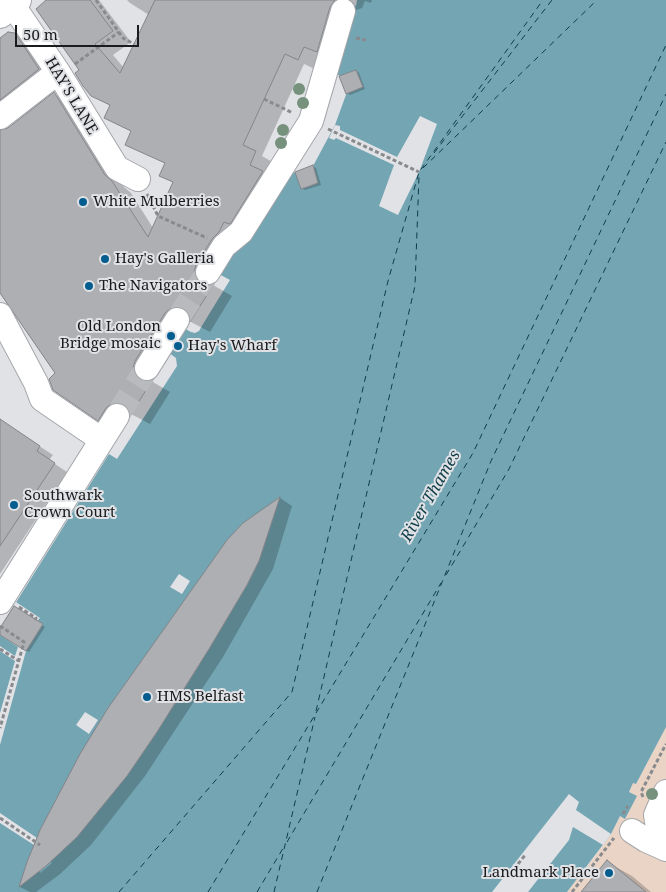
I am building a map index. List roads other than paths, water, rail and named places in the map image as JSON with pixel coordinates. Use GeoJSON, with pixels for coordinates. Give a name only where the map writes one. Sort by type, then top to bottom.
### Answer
{"type":"FeatureCollection","features":[{"type":"Feature","properties":{"kind":"street","name":"HAY'S LANE"},"geometry":{"type":"LineString","coordinates":[[10,6],[58,72],[117,168],[138,179]]}},
{"type":"Feature","properties":{"kind":"street"},"geometry":{"type":"LineString","coordinates":[[208,272],[224,246],[240,232],[311,121],[343,11]]}},
{"type":"Feature","properties":{"kind":"street"},"geometry":{"type":"LineString","coordinates":[[0,117],[58,72]]}},
{"type":"Feature","properties":{"kind":"street"},"geometry":{"type":"LineString","coordinates":[[0,315],[36,383],[42,399],[102,440]]}},
{"type":"Feature","properties":{"kind":"street"},"geometry":{"type":"LineString","coordinates":[[147,368],[177,320]]}},
{"type":"Feature","properties":{"kind":"street"},"geometry":{"type":"LineString","coordinates":[[7,603],[117,416]]}},
{"type":"Feature","properties":{"kind":"street"},"geometry":{"type":"LineString","coordinates":[[664,848],[656,815],[666,792]]}},
{"type":"Feature","properties":{"kind":"street"},"geometry":{"type":"LineString","coordinates":[[632,831],[664,848]]}},
{"type":"Feature","properties":{"kind":"water","name":"River Thames"},"geometry":{"type":"Polygon","coordinates":[[[357,0],[666,0],[666,727],[636,784],[633,783],[629,792],[637,796],[625,819],[620,816],[611,834],[567,892],[0,892],[0,628],[109,454],[117,459],[177,366],[176,358],[165,350],[180,326],[191,332],[199,331],[230,280],[219,274],[288,169],[297,174],[300,186],[305,188],[316,184],[317,180],[312,168],[335,125],[347,92],[361,84],[357,73],[353,71],[341,76],[330,72],[349,5],[356,6],[357,0]]]}},
{"type":"Feature","properties":{"kind":"tunnel"},"geometry":{"type":"LineString","coordinates":[[177,320],[208,272]]}},
{"type":"Feature","properties":{"kind":"tunnel"},"geometry":{"type":"LineString","coordinates":[[117,416],[147,368]]}},
{"type":"Feature","properties":{"kind":"place","name":"White Mulberries"},"geometry":{"type":"Point","coordinates":[83,202]}},
{"type":"Feature","properties":{"kind":"place","name":"Hay's Galleria"},"geometry":{"type":"Point","coordinates":[105,259]}},
{"type":"Feature","properties":{"kind":"place","name":"The Navigators"},"geometry":{"type":"Point","coordinates":[89,286]}},
{"type":"Feature","properties":{"kind":"place","name":"Old London Bridge mosaic"},"geometry":{"type":"Point","coordinates":[171,336]}},
{"type":"Feature","properties":{"kind":"place","name":"Hay's Wharf"},"geometry":{"type":"Point","coordinates":[178,346]}},
{"type":"Feature","properties":{"kind":"place","name":"Southwark Crown Court"},"geometry":{"type":"Point","coordinates":[14,505]}},
{"type":"Feature","properties":{"kind":"place","name":"HMS Belfast"},"geometry":{"type":"Point","coordinates":[147,697]}},
{"type":"Feature","properties":{"kind":"place","name":"Landmark Place"},"geometry":{"type":"Point","coordinates":[609,873]}}]}
